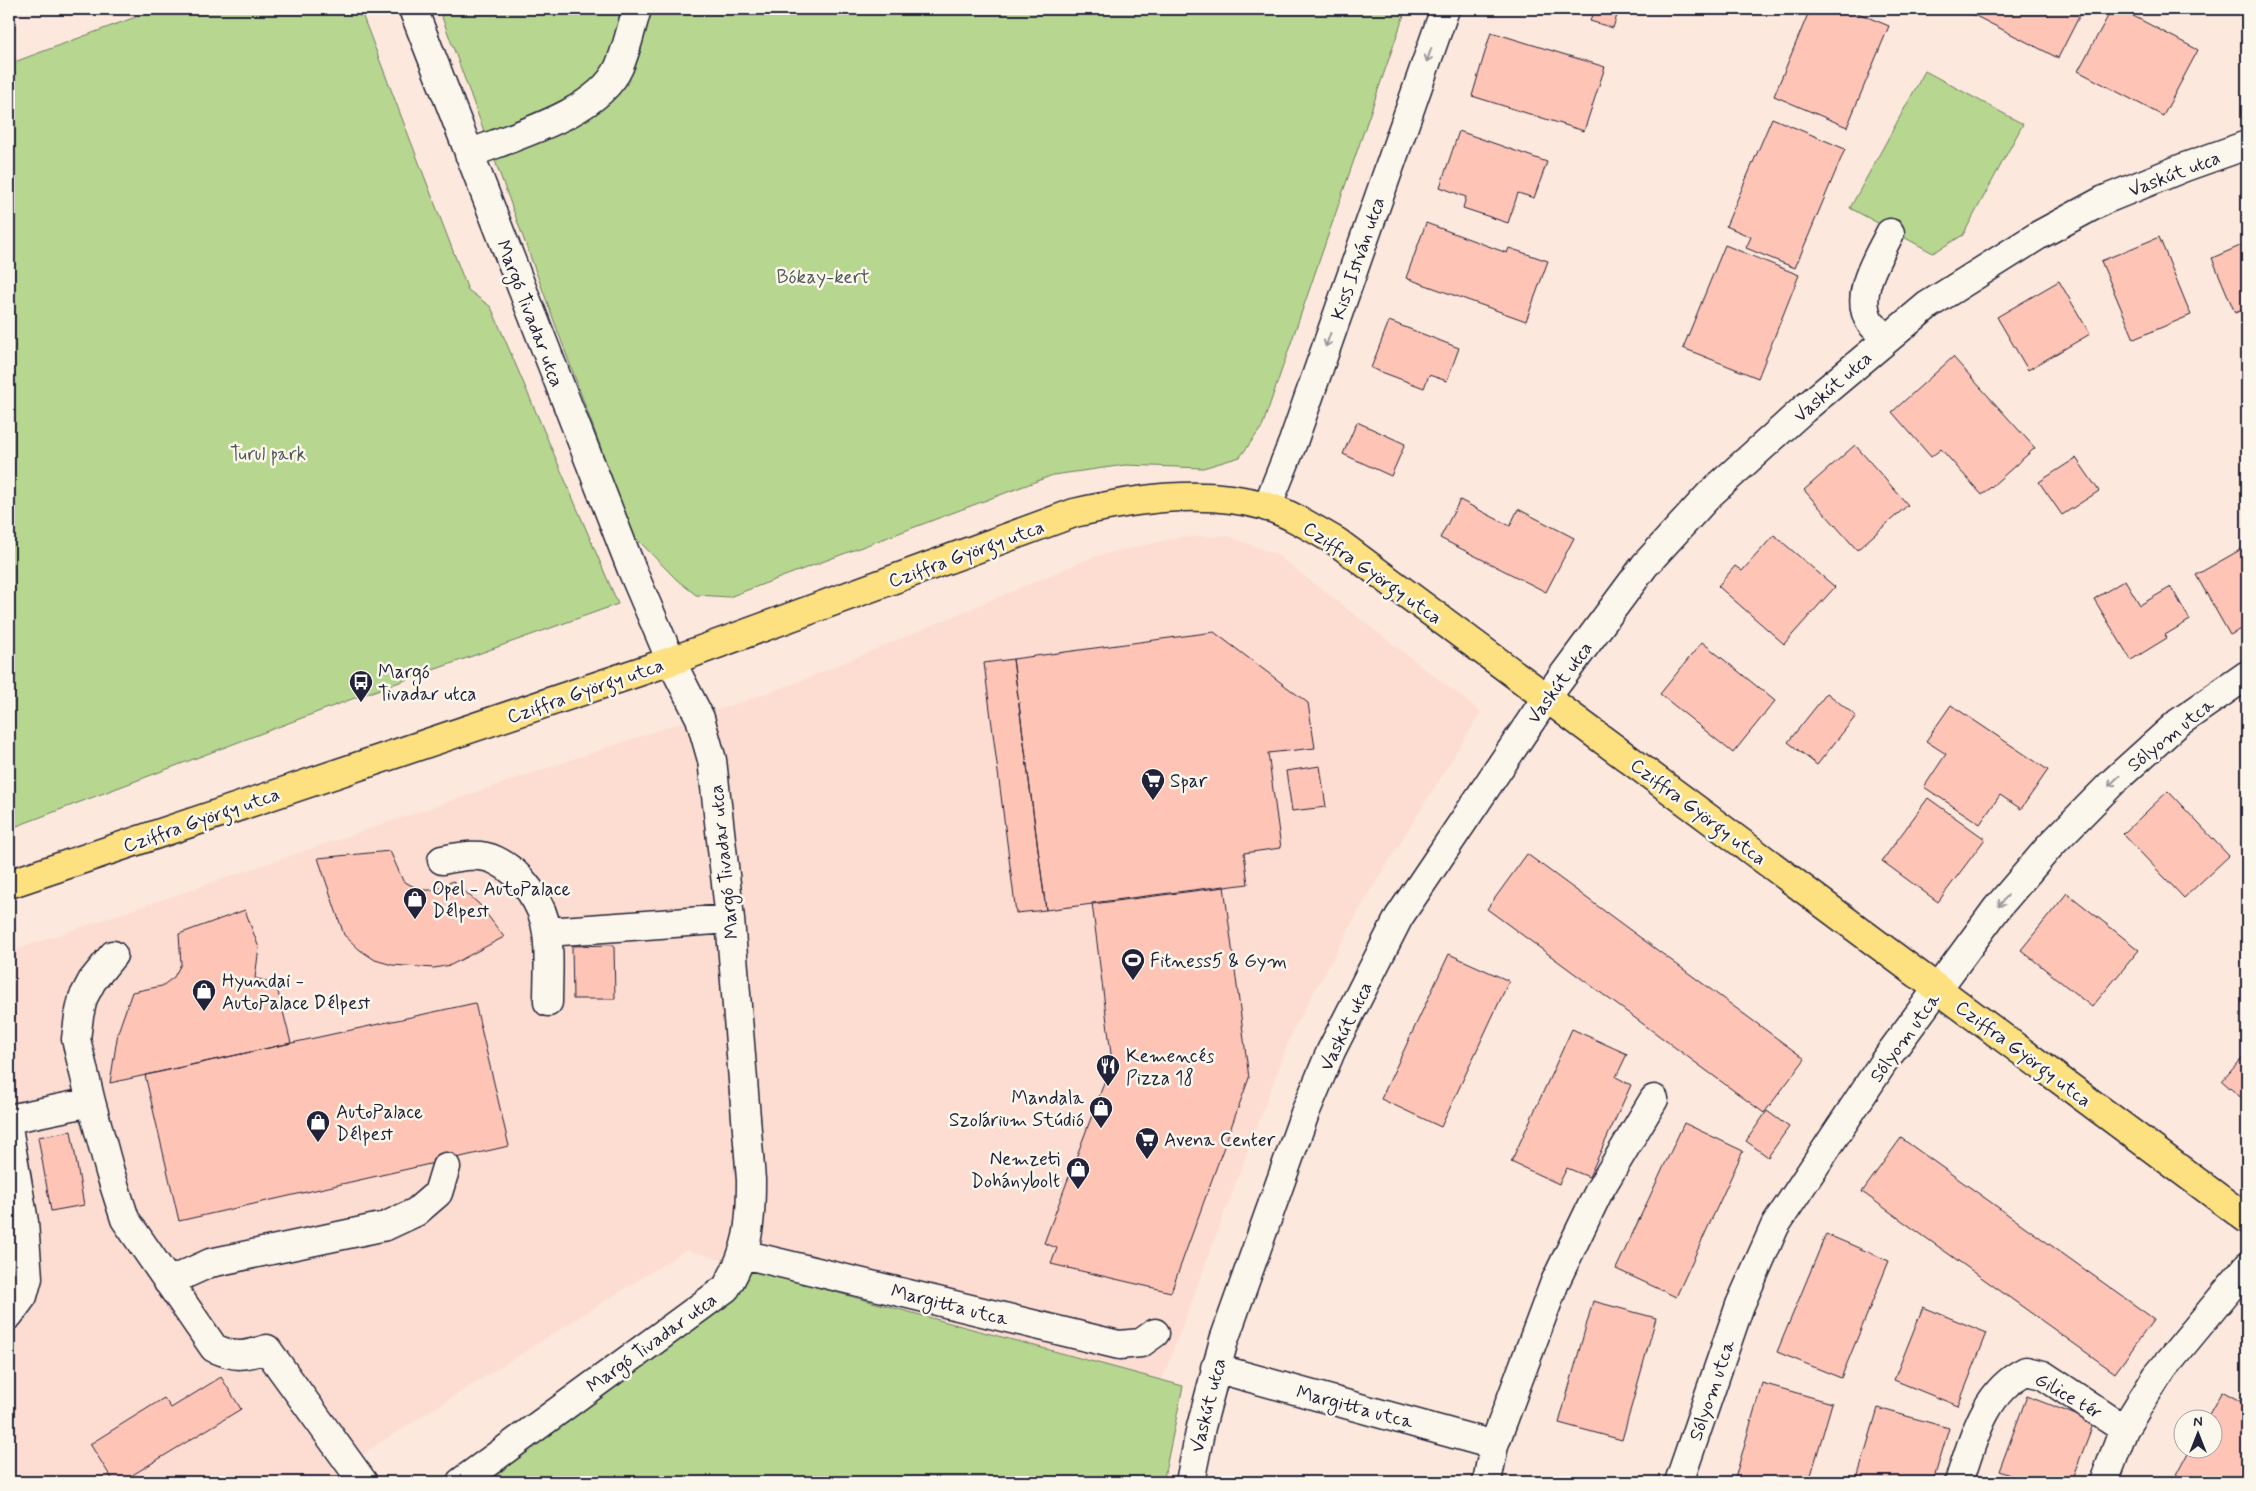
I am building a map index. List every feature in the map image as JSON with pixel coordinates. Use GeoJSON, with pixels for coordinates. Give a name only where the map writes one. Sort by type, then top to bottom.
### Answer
{"type":"FeatureCollection","features":[{"type":"Feature","properties":{"kind":"main road","name":"Cziffra György utca"},"geometry":{"type":"LineString","coordinates":[[9,884],[671,661],[1074,513],[1109,505],[1176,496],[1224,498],[1267,507],[1302,522],[1337,542],[2247,1219]]}},
{"type":"Feature","properties":{"kind":"street","name":"Margó Tivadar utca"},"geometry":{"type":"LineString","coordinates":[[413,9],[632,570],[671,661],[700,718],[712,760],[730,919],[751,1180],[751,1222],[743,1254],[726,1288],[460,1482]]}},
{"type":"Feature","properties":{"kind":"street"},"geometry":{"type":"LineString","coordinates":[[469,154],[582,107],[605,88],[618,68],[637,9]]}},
{"type":"Feature","properties":{"kind":"street","name":"Kiss István utca"},"geometry":{"type":"LineString","coordinates":[[1267,507],[1296,432],[1445,9]]}},
{"type":"Feature","properties":{"kind":"street","name":"Vaskút utca"},"geometry":{"type":"LineString","coordinates":[[1190,1482],[1215,1368],[1305,1113],[1331,1050],[1399,917],[1547,697],[1646,565],[1710,494],[1804,409],[1928,305],[2039,235],[2104,200],[2247,145]]}},
{"type":"Feature","properties":{"kind":"street"},"geometry":{"type":"LineString","coordinates":[[1886,340],[1870,321],[1865,308],[1864,294],[1868,279],[1890,233]]}},
{"type":"Feature","properties":{"kind":"street","name":"Sólyom utca"},"geometry":{"type":"LineString","coordinates":[[1679,1482],[1740,1305],[1775,1226],[1883,1064],[1997,908],[2050,846],[2114,781],[2178,723],[2247,675]]}},
{"type":"Feature","properties":{"kind":"street"},"geometry":{"type":"LineString","coordinates":[[442,860],[472,855],[494,859],[514,873],[530,892],[541,910],[548,932],[548,1002]]}},
{"type":"Feature","properties":{"kind":"street"},"geometry":{"type":"LineString","coordinates":[[548,932],[730,919]]}},
{"type":"Feature","properties":{"kind":"street"},"geometry":{"type":"LineString","coordinates":[[113,955],[92,981],[83,998],[78,1016],[76,1039],[110,1172],[125,1219],[214,1348],[232,1356],[245,1356],[267,1349],[362,1482]]}},
{"type":"Feature","properties":{"kind":"street"},"geometry":{"type":"LineString","coordinates":[[1487,1482],[1494,1445],[1555,1282],[1598,1192],[1654,1099]]}},
{"type":"Feature","properties":{"kind":"street"},"geometry":{"type":"LineString","coordinates":[[9,1119],[91,1102]]}},
{"type":"Feature","properties":{"kind":"street"},"geometry":{"type":"LineString","coordinates":[[9,1133],[24,1222],[28,1278],[23,1296],[9,1315]]}},
{"type":"Feature","properties":{"kind":"street"},"geometry":{"type":"LineString","coordinates":[[168,1282],[210,1263],[386,1226],[416,1212],[438,1193],[446,1167]]}},
{"type":"Feature","properties":{"kind":"street","name":"Margitta utca"},"geometry":{"type":"LineString","coordinates":[[743,1254],[1119,1345],[1141,1343],[1156,1333]]}},
{"type":"Feature","properties":{"kind":"street","name":"Gilice tér"},"geometry":{"type":"LineString","coordinates":[[2104,1482],[2124,1429],[2157,1376],[2247,1267]]}},
{"type":"Feature","properties":{"kind":"street","name":"Margitta utca"},"geometry":{"type":"LineString","coordinates":[[1215,1368],[1494,1445]]}},
{"type":"Feature","properties":{"kind":"street","name":"Gilice tér"},"geometry":{"type":"LineString","coordinates":[[1959,1482],[1977,1427],[1996,1393],[2012,1378],[2026,1370],[2043,1375],[2124,1429]]}},
{"type":"Feature","properties":{"kind":"shaded area"},"geometry":{"type":"Polygon","coordinates":[[[1228,536],[1277,555],[1481,712],[1366,898],[1293,1030],[1162,1380],[686,1250],[373,1447],[329,1482],[9,1482],[9,952],[796,683],[1093,557],[1181,537],[1228,536]]]}},
{"type":"Feature","properties":{"kind":"green space","name":"Turul park"},"geometry":{"type":"Polygon","coordinates":[[[157,9],[360,9],[468,290],[491,307],[618,604],[352,699],[9,829],[9,64],[157,9]]]}},
{"type":"Feature","properties":{"kind":"green space","name":"Bókay-kert"},"geometry":{"type":"Polygon","coordinates":[[[439,9],[1406,9],[1262,427],[1240,457],[1203,468],[1125,465],[1053,475],[729,597],[696,595],[677,580],[633,535],[439,9]]]}},
{"type":"Feature","properties":{"kind":"green space"},"geometry":{"type":"Polygon","coordinates":[[[1925,71],[2023,124],[1963,235],[1933,253],[1850,208],[1925,71]]]}},
{"type":"Feature","properties":{"kind":"green space"},"geometry":{"type":"Polygon","coordinates":[[[739,1266],[1183,1386],[1163,1482],[461,1482],[739,1266]]]}},
{"type":"Feature","properties":{"kind":"building"},"geometry":{"type":"Polygon","coordinates":[[[1594,9],[1619,9],[1613,28],[1590,21],[1594,9]]]}},
{"type":"Feature","properties":{"kind":"building"},"geometry":{"type":"Polygon","coordinates":[[[1810,9],[1848,9],[1889,26],[1847,127],[1774,96],[1810,9]]]}},
{"type":"Feature","properties":{"kind":"building"},"geometry":{"type":"Polygon","coordinates":[[[1962,9],[2083,9],[2058,58],[1962,9]]]}},
{"type":"Feature","properties":{"kind":"building"},"geometry":{"type":"Polygon","coordinates":[[[2112,9],[2120,9],[2198,50],[2163,116],[2078,71],[2112,9]]]}},
{"type":"Feature","properties":{"kind":"building"},"geometry":{"type":"Polygon","coordinates":[[[1491,32],[1605,67],[1584,131],[1472,96],[1491,32]]]}},
{"type":"Feature","properties":{"kind":"building"},"geometry":{"type":"Polygon","coordinates":[[[1772,118],[1845,149],[1795,268],[1746,248],[1751,237],[1726,226],[1772,118]]]}},
{"type":"Feature","properties":{"kind":"building"},"geometry":{"type":"Polygon","coordinates":[[[1459,131],[1547,162],[1534,198],[1518,193],[1508,223],[1463,208],[1466,197],[1440,187],[1459,131]]]}},
{"type":"Feature","properties":{"kind":"building"},"geometry":{"type":"Polygon","coordinates":[[[1426,223],[1507,253],[1509,248],[1548,261],[1526,321],[1406,278],[1426,223]]]}},
{"type":"Feature","properties":{"kind":"building"},"geometry":{"type":"Polygon","coordinates":[[[2159,237],[2191,315],[2134,339],[2101,261],[2159,237]]]}},
{"type":"Feature","properties":{"kind":"building"},"geometry":{"type":"Polygon","coordinates":[[[2247,243],[2247,308],[2235,313],[2212,258],[2247,243]]]}},
{"type":"Feature","properties":{"kind":"building"},"geometry":{"type":"Polygon","coordinates":[[[1725,245],[1799,275],[1758,378],[1683,348],[1725,245]]]}},
{"type":"Feature","properties":{"kind":"building"},"geometry":{"type":"Polygon","coordinates":[[[2059,281],[2090,334],[2028,370],[1997,317],[2059,281]]]}},
{"type":"Feature","properties":{"kind":"building"},"geometry":{"type":"Polygon","coordinates":[[[1389,321],[1459,348],[1447,381],[1429,375],[1424,388],[1371,368],[1389,321]]]}},
{"type":"Feature","properties":{"kind":"building"},"geometry":{"type":"Polygon","coordinates":[[[1953,357],[2035,448],[1982,495],[1941,449],[1931,457],[1892,412],[1953,357]]]}},
{"type":"Feature","properties":{"kind":"building"},"geometry":{"type":"Polygon","coordinates":[[[1357,422],[1405,444],[1391,476],[1343,454],[1357,422]]]}},
{"type":"Feature","properties":{"kind":"building"},"geometry":{"type":"Polygon","coordinates":[[[1855,445],[1908,505],[1857,550],[1804,490],[1855,445]]]}},
{"type":"Feature","properties":{"kind":"building"},"geometry":{"type":"Polygon","coordinates":[[[2076,458],[2099,491],[2062,515],[2039,482],[2076,458]]]}},
{"type":"Feature","properties":{"kind":"building"},"geometry":{"type":"Polygon","coordinates":[[[1460,500],[1510,526],[1518,509],[1574,538],[1546,592],[1440,538],[1460,500]]]}},
{"type":"Feature","properties":{"kind":"building"},"geometry":{"type":"Polygon","coordinates":[[[1774,535],[1835,587],[1784,644],[1718,586],[1735,566],[1742,571],[1774,535]]]}},
{"type":"Feature","properties":{"kind":"building"},"geometry":{"type":"Polygon","coordinates":[[[2247,546],[2247,626],[2230,635],[2196,575],[2247,546]]]}},
{"type":"Feature","properties":{"kind":"building"},"geometry":{"type":"Polygon","coordinates":[[[2125,580],[2140,605],[2171,587],[2190,620],[2165,635],[2167,638],[2131,660],[2094,599],[2125,580]]]}},
{"type":"Feature","properties":{"kind":"building","name":"Spar"},"geometry":{"type":"Polygon","coordinates":[[[1214,632],[1308,703],[1315,748],[1268,753],[1281,848],[1244,853],[1248,884],[1046,910],[1013,659],[1214,632]]]}},
{"type":"Feature","properties":{"kind":"building"},"geometry":{"type":"Polygon","coordinates":[[[1702,642],[1775,701],[1733,753],[1660,694],[1702,642]]]}},
{"type":"Feature","properties":{"kind":"building"},"geometry":{"type":"Polygon","coordinates":[[[1013,659],[1046,910],[1016,913],[984,663],[1013,659]]]}},
{"type":"Feature","properties":{"kind":"building"},"geometry":{"type":"Polygon","coordinates":[[[1827,693],[1856,716],[1817,765],[1788,742],[1827,693]]]}},
{"type":"Feature","properties":{"kind":"building"},"geometry":{"type":"Polygon","coordinates":[[[1951,705],[2048,770],[2021,809],[2000,795],[1980,824],[1924,787],[1946,754],[1926,741],[1951,705]]]}},
{"type":"Feature","properties":{"kind":"building"},"geometry":{"type":"Polygon","coordinates":[[[1320,766],[1326,807],[1292,811],[1286,771],[1320,766]]]}},
{"type":"Feature","properties":{"kind":"building"},"geometry":{"type":"Polygon","coordinates":[[[2168,791],[2229,856],[2184,898],[2123,834],[2168,791]]]}},
{"type":"Feature","properties":{"kind":"building"},"geometry":{"type":"Polygon","coordinates":[[[1928,798],[1985,839],[1938,902],[1882,861],[1928,798]]]}},
{"type":"Feature","properties":{"kind":"building","name":"Opel - AutoPalace Délpest"},"geometry":{"type":"Polygon","coordinates":[[[390,851],[403,881],[420,890],[435,890],[453,881],[479,904],[504,937],[451,965],[434,968],[392,965],[375,960],[360,950],[344,935],[318,858],[390,851]]]}},
{"type":"Feature","properties":{"kind":"building"},"geometry":{"type":"Polygon","coordinates":[[[1527,854],[1805,1059],[1764,1113],[1487,909],[1527,854]]]}},
{"type":"Feature","properties":{"kind":"building","name":"Avena Center"},"geometry":{"type":"Polygon","coordinates":[[[1224,886],[1249,1078],[1171,1292],[1051,1264],[1057,1248],[1044,1243],[1112,1062],[1092,903],[1224,886]]]}},
{"type":"Feature","properties":{"kind":"building"},"geometry":{"type":"Polygon","coordinates":[[[2067,893],[2139,950],[2092,1007],[2021,950],[2067,893]]]}},
{"type":"Feature","properties":{"kind":"building","name":"Hyundai - AutoPalace Délpest"},"geometry":{"type":"Polygon","coordinates":[[[245,910],[259,948],[255,978],[276,984],[291,1043],[110,1083],[118,1032],[132,992],[162,986],[174,977],[181,964],[179,934],[245,910]]]}},
{"type":"Feature","properties":{"kind":"building"},"geometry":{"type":"Polygon","coordinates":[[[614,945],[615,999],[573,999],[572,946],[614,945]]]}},
{"type":"Feature","properties":{"kind":"building"},"geometry":{"type":"Polygon","coordinates":[[[1449,954],[1509,981],[1441,1127],[1381,1099],[1449,954]]]}},
{"type":"Feature","properties":{"kind":"building"},"geometry":{"type":"Polygon","coordinates":[[[475,1003],[509,1146],[179,1221],[145,1075],[475,1003]]]}},
{"type":"Feature","properties":{"kind":"building"},"geometry":{"type":"Polygon","coordinates":[[[1572,1029],[1627,1054],[1616,1077],[1631,1085],[1589,1177],[1567,1168],[1559,1184],[1511,1162],[1572,1029]]]}},
{"type":"Feature","properties":{"kind":"building"},"geometry":{"type":"Polygon","coordinates":[[[2247,1053],[2247,1103],[2222,1081],[2247,1053]]]}},
{"type":"Feature","properties":{"kind":"building"},"geometry":{"type":"Polygon","coordinates":[[[1767,1111],[1789,1127],[1768,1157],[1746,1141],[1767,1111]]]}},
{"type":"Feature","properties":{"kind":"building"},"geometry":{"type":"Polygon","coordinates":[[[1684,1123],[1743,1151],[1676,1297],[1616,1269],[1684,1123]]]}},
{"type":"Feature","properties":{"kind":"building"},"geometry":{"type":"Polygon","coordinates":[[[71,1131],[84,1205],[51,1211],[38,1137],[71,1131]]]}},
{"type":"Feature","properties":{"kind":"building"},"geometry":{"type":"Polygon","coordinates":[[[1901,1138],[2154,1319],[2115,1373],[1862,1192],[1901,1138]]]}},
{"type":"Feature","properties":{"kind":"building"},"geometry":{"type":"Polygon","coordinates":[[[1826,1234],[1889,1261],[1841,1378],[1777,1352],[1826,1234]]]}},
{"type":"Feature","properties":{"kind":"building"},"geometry":{"type":"Polygon","coordinates":[[[1593,1301],[1656,1318],[1622,1440],[1559,1423],[1593,1301]]]}},
{"type":"Feature","properties":{"kind":"building"},"geometry":{"type":"Polygon","coordinates":[[[1923,1307],[1987,1333],[1958,1406],[1894,1380],[1923,1307]]]}},
{"type":"Feature","properties":{"kind":"building"},"geometry":{"type":"Polygon","coordinates":[[[221,1377],[241,1409],[121,1482],[114,1482],[90,1444],[164,1398],[171,1408],[221,1377]]]}},
{"type":"Feature","properties":{"kind":"building"},"geometry":{"type":"Polygon","coordinates":[[[1762,1383],[1832,1403],[1809,1482],[1734,1482],[1762,1383]]]}},
{"type":"Feature","properties":{"kind":"building"},"geometry":{"type":"Polygon","coordinates":[[[2222,1391],[2247,1405],[2247,1482],[2173,1482],[2186,1458],[2224,1458],[2224,1408],[2213,1408],[2222,1391]]]}},
{"type":"Feature","properties":{"kind":"building"},"geometry":{"type":"Polygon","coordinates":[[[2027,1396],[2094,1422],[2071,1482],[2029,1482],[1999,1471],[2027,1396]]]}},
{"type":"Feature","properties":{"kind":"building"},"geometry":{"type":"Polygon","coordinates":[[[1878,1408],[1949,1428],[1933,1482],[1856,1482],[1878,1408]]]}},
{"type":"Feature","properties":{"kind":"place","name":"Margó Tivadar utca"},"geometry":{"type":"Point","coordinates":[361,703]}},
{"type":"Feature","properties":{"kind":"place","name":"Spar"},"geometry":{"type":"Point","coordinates":[1153,801]}},
{"type":"Feature","properties":{"kind":"place","name":"Opel - AutoPalace Délpest"},"geometry":{"type":"Point","coordinates":[415,920]}},
{"type":"Feature","properties":{"kind":"place","name":"Fitness5 & Gym"},"geometry":{"type":"Point","coordinates":[1133,981]}},
{"type":"Feature","properties":{"kind":"place","name":"Hyundai - AutoPalace Délpest"},"geometry":{"type":"Point","coordinates":[204,1012]}},
{"type":"Feature","properties":{"kind":"place","name":"Kemencés Pizza 18"},"geometry":{"type":"Point","coordinates":[1108,1087]}},
{"type":"Feature","properties":{"kind":"place","name":"Mandala Szolárium Stúdió"},"geometry":{"type":"Point","coordinates":[1101,1129]}},
{"type":"Feature","properties":{"kind":"place","name":"AutoPalace Délpest"},"geometry":{"type":"Point","coordinates":[318,1143]}},
{"type":"Feature","properties":{"kind":"place","name":"Avena Center"},"geometry":{"type":"Point","coordinates":[1147,1160]}},
{"type":"Feature","properties":{"kind":"place","name":"Nemzeti Dohánybolt"},"geometry":{"type":"Point","coordinates":[1078,1190]}}]}
